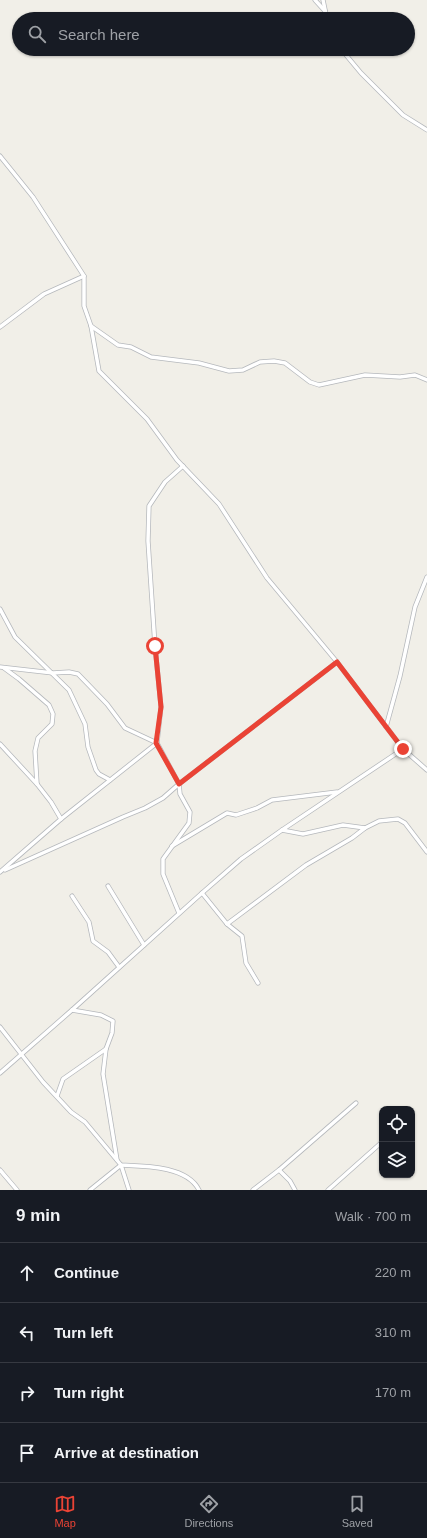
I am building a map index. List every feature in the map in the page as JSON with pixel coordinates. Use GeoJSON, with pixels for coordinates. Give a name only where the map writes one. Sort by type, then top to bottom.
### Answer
{"type":"FeatureCollection","features":[{"type":"Feature","properties":{"kind":"street"},"geometry":{"type":"LineString","coordinates":[[315,0],[326,11]]}},
{"type":"Feature","properties":{"kind":"street"},"geometry":{"type":"LineString","coordinates":[[324,0],[326,11]]}},
{"type":"Feature","properties":{"kind":"street"},"geometry":{"type":"LineString","coordinates":[[347,56],[361,73],[403,115],[427,130]]}},
{"type":"Feature","properties":{"kind":"street"},"geometry":{"type":"LineString","coordinates":[[0,156],[33,197],[84,276],[84,306],[91,326],[99,371],[147,419],[183,466],[219,504],[267,578],[337,662],[403,749],[427,770]]}},
{"type":"Feature","properties":{"kind":"street"},"geometry":{"type":"LineString","coordinates":[[0,328],[44,294],[84,276]]}},
{"type":"Feature","properties":{"kind":"street"},"geometry":{"type":"LineString","coordinates":[[91,326],[118,345],[131,347],[151,357],[199,363],[229,371],[243,370],[260,362],[274,361],[285,363],[310,382],[319,385],[365,375],[400,377],[415,376],[427,380]]}},
{"type":"Feature","properties":{"kind":"street"},"geometry":{"type":"LineString","coordinates":[[1,872],[61,819],[156,743],[161,707],[155,646],[148,540],[149,506],[165,482],[183,466]]}},
{"type":"Feature","properties":{"kind":"street"},"geometry":{"type":"LineString","coordinates":[[386,727],[400,676],[416,606],[427,577]]}},
{"type":"Feature","properties":{"kind":"street"},"geometry":{"type":"LineString","coordinates":[[0,609],[15,637],[69,690],[85,724],[88,747],[96,770],[99,774],[110,780]]}},
{"type":"Feature","properties":{"kind":"street"},"geometry":{"type":"LineString","coordinates":[[1,872],[145,808],[163,798],[337,662]]}},
{"type":"Feature","properties":{"kind":"street"},"geometry":{"type":"LineString","coordinates":[[2,668],[53,673],[69,672],[78,674],[107,704],[125,728],[156,743],[179,784],[180,794],[190,812],[189,823],[163,859],[163,874],[179,913]]}},
{"type":"Feature","properties":{"kind":"street"},"geometry":{"type":"LineString","coordinates":[[2,668],[19,679],[49,705],[53,714],[52,724],[38,738],[35,751],[37,784]]}},
{"type":"Feature","properties":{"kind":"street"},"geometry":{"type":"LineString","coordinates":[[0,744],[37,784],[51,802],[61,819]]}},
{"type":"Feature","properties":{"kind":"street"},"geometry":{"type":"LineString","coordinates":[[0,1073],[202,892],[241,860],[282,830],[403,749]]}},
{"type":"Feature","properties":{"kind":"street"},"geometry":{"type":"LineString","coordinates":[[172,846],[227,813],[236,814],[257,808],[272,800],[338,792]]}},
{"type":"Feature","properties":{"kind":"street"},"geometry":{"type":"LineString","coordinates":[[227,924],[306,865],[352,838],[365,828],[379,821],[398,819],[405,823],[427,852]]}},
{"type":"Feature","properties":{"kind":"street"},"geometry":{"type":"LineString","coordinates":[[282,830],[303,834],[343,825],[365,828]]}},
{"type":"Feature","properties":{"kind":"street"},"geometry":{"type":"LineString","coordinates":[[108,886],[144,945]]}},
{"type":"Feature","properties":{"kind":"street"},"geometry":{"type":"LineString","coordinates":[[202,892],[227,924],[242,936],[246,963],[258,983]]}},
{"type":"Feature","properties":{"kind":"street"},"geometry":{"type":"LineString","coordinates":[[72,896],[89,922],[93,941],[108,952],[119,966]]}},
{"type":"Feature","properties":{"kind":"street"},"geometry":{"type":"LineString","coordinates":[[72,1010],[101,1015],[113,1020],[112,1033],[106,1049],[103,1074],[117,1161]]}},
{"type":"Feature","properties":{"kind":"street"},"geometry":{"type":"LineString","coordinates":[[0,1027],[43,1082],[71,1112],[86,1122],[117,1161],[121,1164],[160,1167],[178,1173],[195,1183],[199,1190]]}},
{"type":"Feature","properties":{"kind":"street"},"geometry":{"type":"LineString","coordinates":[[57,1096],[63,1079],[106,1049]]}},
{"type":"Feature","properties":{"kind":"street"},"geometry":{"type":"LineString","coordinates":[[253,1190],[279,1170],[356,1102]]}},
{"type":"Feature","properties":{"kind":"street"},"geometry":{"type":"LineString","coordinates":[[328,1190],[379,1145]]}},
{"type":"Feature","properties":{"kind":"street"},"geometry":{"type":"LineString","coordinates":[[90,1190],[121,1164]]}},
{"type":"Feature","properties":{"kind":"street"},"geometry":{"type":"LineString","coordinates":[[121,1164],[129,1190]]}},
{"type":"Feature","properties":{"kind":"street"},"geometry":{"type":"LineString","coordinates":[[0,1170],[17,1190]]}},
{"type":"Feature","properties":{"kind":"street"},"geometry":{"type":"LineString","coordinates":[[279,1170],[290,1181],[295,1190]]}},
{"type":"Feature","properties":{"kind":"route"},"geometry":{"type":"LineString","coordinates":[[155,646],[161,707],[156,743],[179,784],[337,662],[403,749]]}}]}
